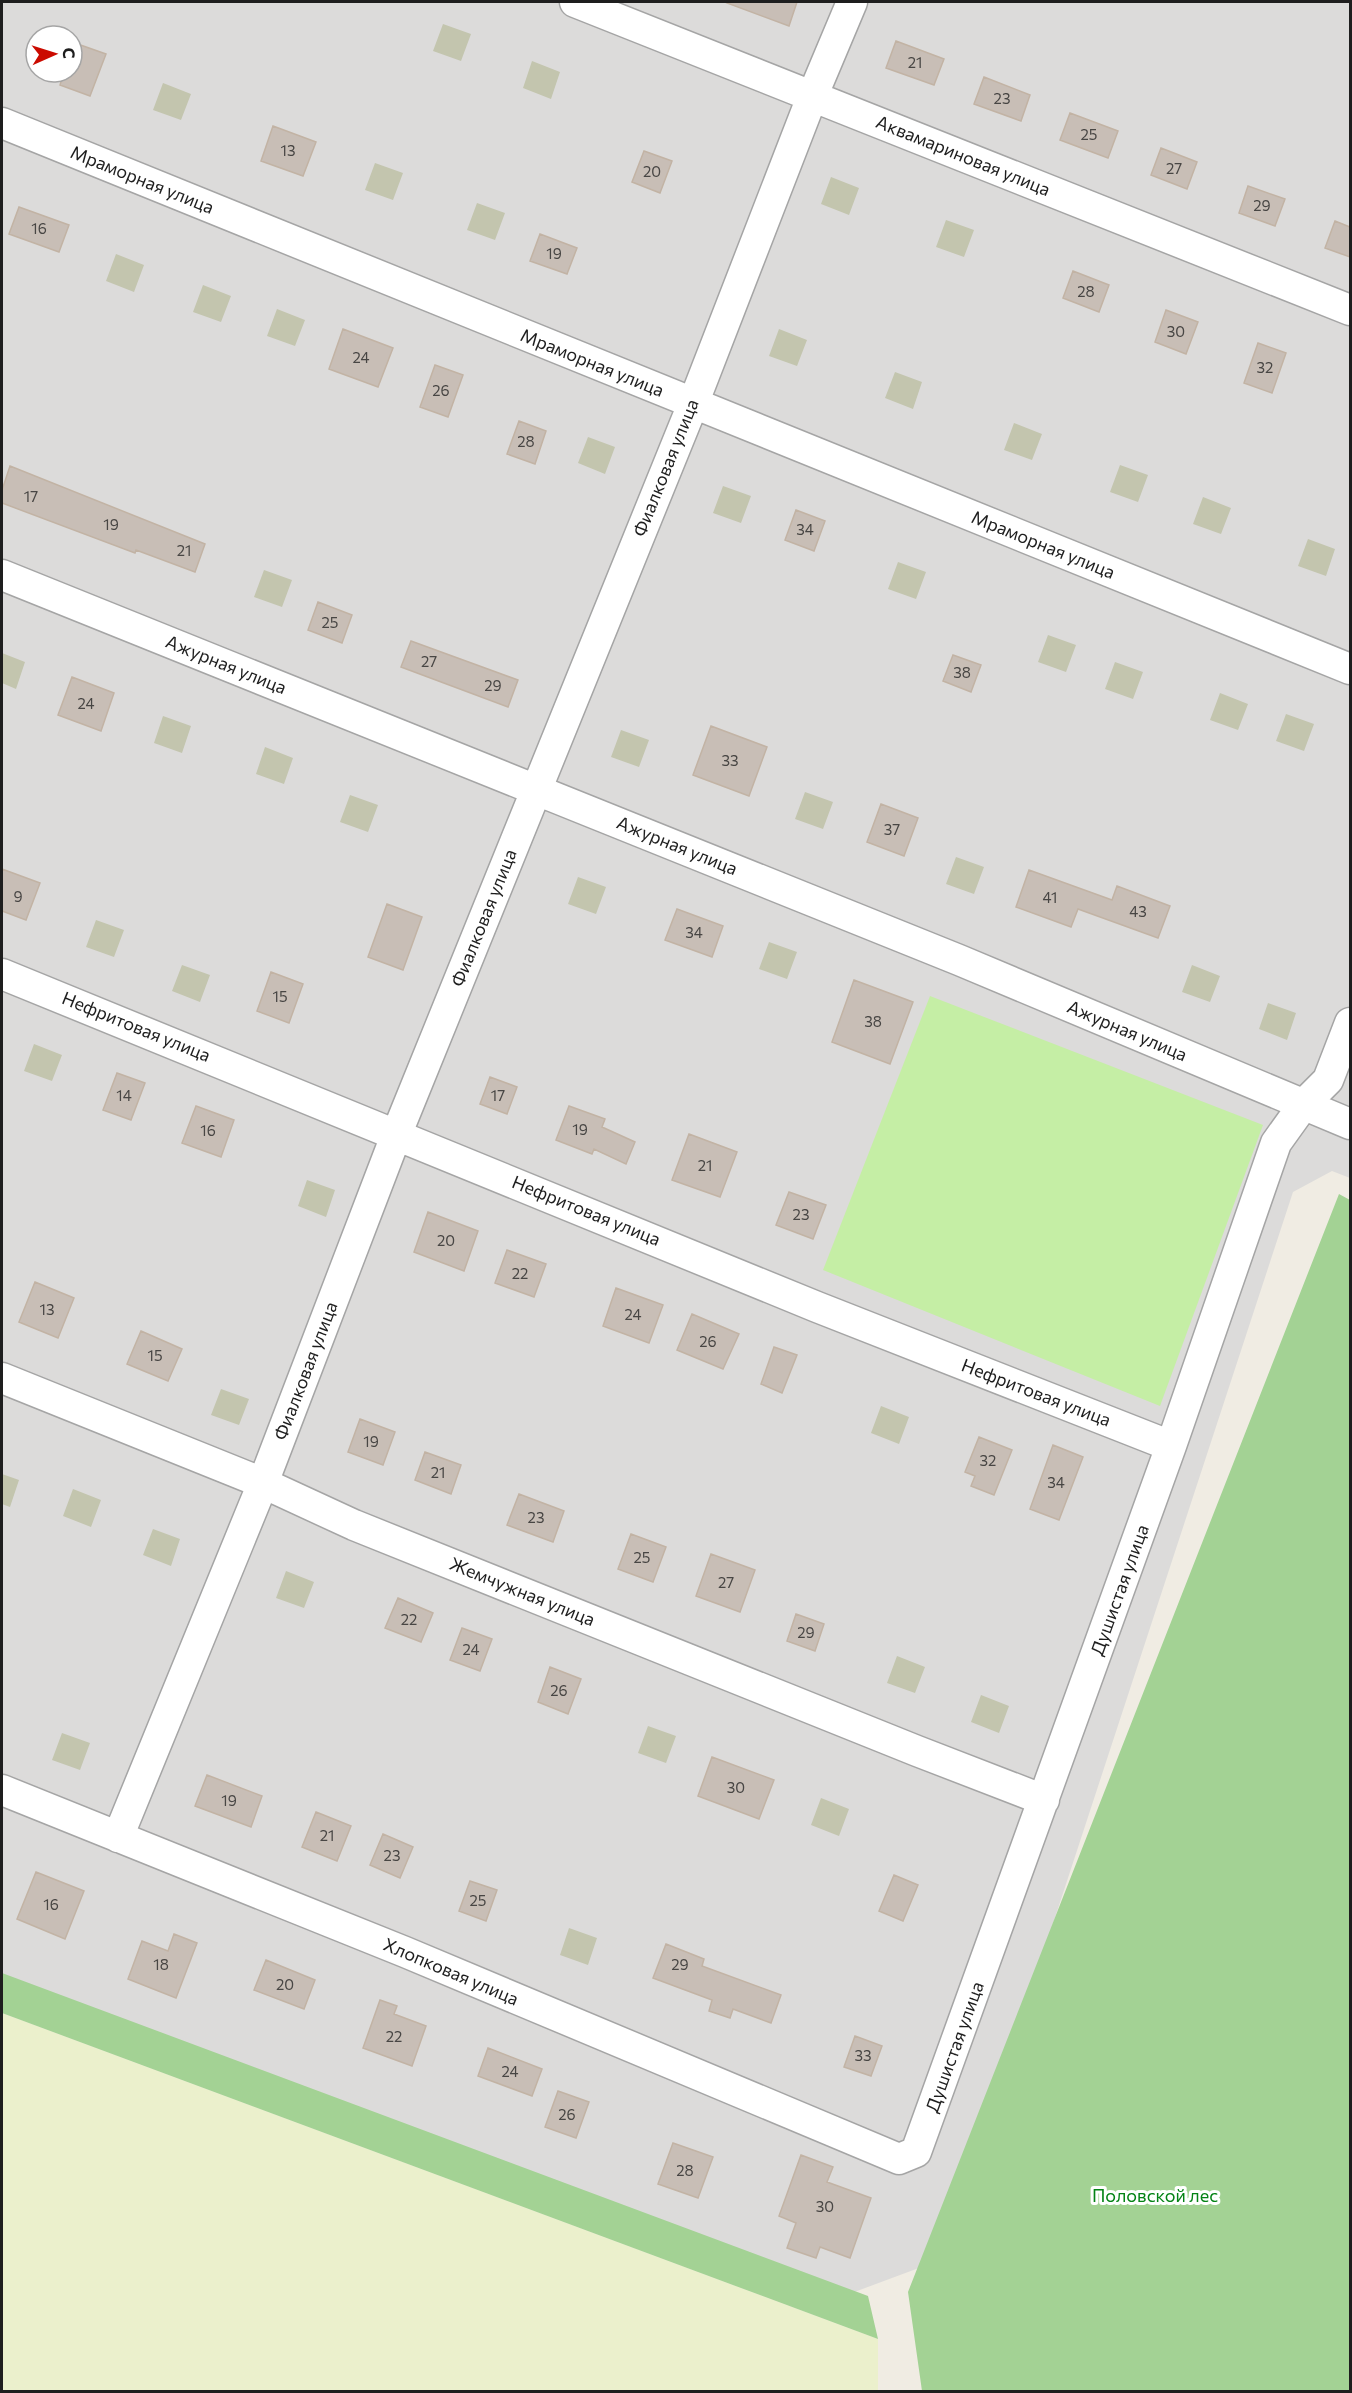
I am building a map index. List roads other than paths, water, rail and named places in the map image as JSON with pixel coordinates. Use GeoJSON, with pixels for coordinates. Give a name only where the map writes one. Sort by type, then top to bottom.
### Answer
{"type":"FeatureCollection","features":[{"type":"Feature","properties":{"kind":"street","name":"Аквамариновая улица"},"geometry":{"type":"LineString","coordinates":[[575,2],[1350,310]]}},
{"type":"Feature","properties":{"kind":"street","name":"Фиалковая улица"},"geometry":{"type":"LineString","coordinates":[[118,1837],[263,1483],[397,1133],[693,404],[812,97],[852,2]]}},
{"type":"Feature","properties":{"kind":"street","name":"Мраморная улица"},"geometry":{"type":"LineString","coordinates":[[2,123],[1350,669]]}},
{"type":"Feature","properties":{"kind":"street","name":"Ажурная улица"},"geometry":{"type":"LineString","coordinates":[[2,575],[959,960],[1350,1124]]}},
{"type":"Feature","properties":{"kind":"street","name":"Нефритовая улица"},"geometry":{"type":"LineString","coordinates":[[2,974],[397,1133],[817,1307],[1171,1446]]}},
{"type":"Feature","properties":{"kind":"street","name":"Душистая улица"},"geometry":{"type":"LineString","coordinates":[[899,2159],[916,2152],[1171,1446],[1276,1143],[1304,1104],[1328,1080],[1350,1023]]}},
{"type":"Feature","properties":{"kind":"street","name":"Жемчужная улица"},"geometry":{"type":"LineString","coordinates":[[2,1378],[263,1483],[354,1525],[1044,1800]]}},
{"type":"Feature","properties":{"kind":"street","name":"Хлопковая улица"},"geometry":{"type":"LineString","coordinates":[[2,1790],[405,1952],[899,2159]]}},
{"type":"Feature","properties":{"kind":"park label","name":"Половской лес"},"geometry":{"type":"Point","coordinates":[1155,2196]}}]}
